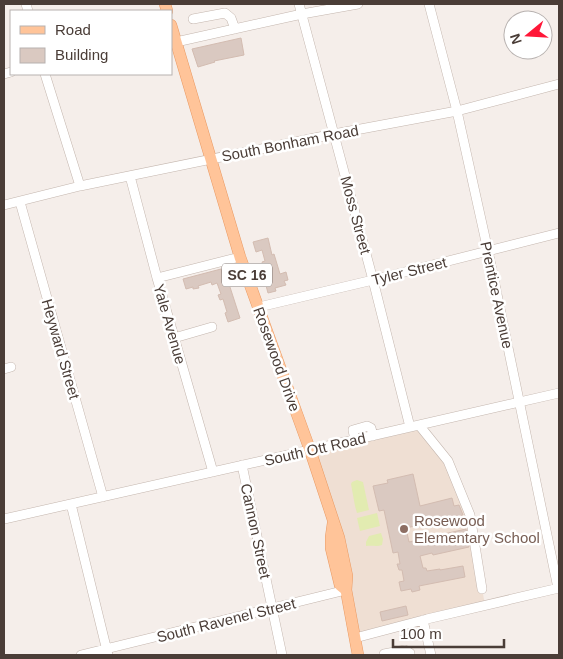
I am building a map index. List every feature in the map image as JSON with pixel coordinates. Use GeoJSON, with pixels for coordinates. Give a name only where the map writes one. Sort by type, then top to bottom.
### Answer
{"type":"FeatureCollection","features":[{"type":"Feature","properties":{"kind":"main road","name":"Rosewood Drive"},"geometry":{"type":"LineString","coordinates":[[172,28],[240,257],[334,521],[331,548],[340,585],[346,590],[358,655]]}},
{"type":"Feature","properties":{"kind":"street","name":"Moss Street"},"geometry":{"type":"LineString","coordinates":[[299,4],[414,426]]}},
{"type":"Feature","properties":{"kind":"street"},"geometry":{"type":"LineString","coordinates":[[176,42],[302,14],[358,4]]}},
{"type":"Feature","properties":{"kind":"street","name":"Prentice Avenue"},"geometry":{"type":"LineString","coordinates":[[428,4],[457,111],[559,588]]}},
{"type":"Feature","properties":{"kind":"street"},"geometry":{"type":"LineString","coordinates":[[192,20],[225,13],[231,18],[235,29]]}},
{"type":"Feature","properties":{"kind":"street"},"geometry":{"type":"LineString","coordinates":[[45,75],[80,186]]}},
{"type":"Feature","properties":{"kind":"street","name":"South Bonham Road"},"geometry":{"type":"LineString","coordinates":[[4,205],[80,186],[457,111],[559,84]]}},
{"type":"Feature","properties":{"kind":"street","name":"Yale Avenue"},"geometry":{"type":"LineString","coordinates":[[130,176],[157,278],[213,472]]}},
{"type":"Feature","properties":{"kind":"street","name":"Heyward Street"},"geometry":{"type":"LineString","coordinates":[[20,202],[102,497]]}},
{"type":"Feature","properties":{"kind":"street","name":"Tyler Street"},"geometry":{"type":"LineString","coordinates":[[259,307],[559,233]]}},
{"type":"Feature","properties":{"kind":"street"},"geometry":{"type":"LineString","coordinates":[[157,278],[240,257]]}},
{"type":"Feature","properties":{"kind":"street"},"geometry":{"type":"LineString","coordinates":[[174,338],[212,327]]}},
{"type":"Feature","properties":{"kind":"street","name":"South Ott Road"},"geometry":{"type":"LineString","coordinates":[[4,518],[559,393]]}},
{"type":"Feature","properties":{"kind":"street"},"geometry":{"type":"LineString","coordinates":[[414,426],[448,460],[470,515],[482,590]]}},
{"type":"Feature","properties":{"kind":"street","name":"Cannon Street"},"geometry":{"type":"LineString","coordinates":[[242,465],[282,655]]}},
{"type":"Feature","properties":{"kind":"street"},"geometry":{"type":"LineString","coordinates":[[71,504],[108,652]]}},
{"type":"Feature","properties":{"kind":"street"},"geometry":{"type":"LineString","coordinates":[[355,638],[559,588]]}},
{"type":"Feature","properties":{"kind":"street","name":"South Ravenel Street"},"geometry":{"type":"LineString","coordinates":[[81,655],[108,652],[346,590]]}},
{"type":"Feature","properties":{"kind":"street"},"geometry":{"type":"LineString","coordinates":[[423,620],[431,655]]}},
{"type":"Feature","properties":{"kind":"street"},"geometry":{"type":"LineString","coordinates":[[384,654],[405,650],[410,652],[410,655]]}},
{"type":"Feature","properties":{"kind":"shaded area","name":"Rosewood Elementary School"},"geometry":{"type":"Polygon","coordinates":[[[419,425],[448,461],[470,515],[485,606],[355,638],[346,590],[310,450],[419,425]]]}},
{"type":"Feature","properties":{"kind":"green space"},"geometry":{"type":"Polygon","coordinates":[[[357,480],[363,482],[369,510],[357,513],[351,484],[357,480]]]}},
{"type":"Feature","properties":{"kind":"green space"},"geometry":{"type":"Polygon","coordinates":[[[377,513],[380,526],[360,531],[357,518],[377,513]]]}},
{"type":"Feature","properties":{"kind":"green space"},"geometry":{"type":"Polygon","coordinates":[[[381,533],[382,545],[366,546],[369,536],[381,533]]]}},
{"type":"Feature","properties":{"kind":"building"},"geometry":{"type":"Polygon","coordinates":[[[241,38],[244,55],[214,61],[198,67],[192,49],[241,38]]]}},
{"type":"Feature","properties":{"kind":"building"},"geometry":{"type":"Polygon","coordinates":[[[268,238],[272,255],[274,254],[280,274],[286,272],[288,280],[284,281],[286,285],[275,288],[276,291],[268,293],[265,282],[268,281],[262,262],[265,261],[262,250],[256,252],[253,242],[268,238]]]}},
{"type":"Feature","properties":{"kind":"building"},"geometry":{"type":"Polygon","coordinates":[[[221,269],[225,285],[229,284],[240,318],[228,322],[223,299],[220,300],[218,295],[221,294],[217,283],[212,285],[211,282],[198,286],[199,288],[186,289],[183,279],[221,269]]]}},
{"type":"Feature","properties":{"kind":"building"},"geometry":{"type":"Polygon","coordinates":[[[413,474],[420,506],[452,498],[454,506],[459,505],[463,515],[406,528],[409,542],[466,529],[469,547],[420,556],[423,568],[426,568],[427,571],[463,566],[465,577],[419,586],[420,590],[412,592],[411,589],[401,591],[399,582],[404,581],[402,570],[399,570],[397,564],[400,564],[398,552],[393,553],[384,510],[379,511],[373,486],[388,483],[387,480],[413,474]]]}},
{"type":"Feature","properties":{"kind":"building"},"geometry":{"type":"Polygon","coordinates":[[[406,606],[408,615],[382,621],[380,612],[406,606]]]}},
{"type":"Feature","properties":{"kind":"place","name":"Rosewood Elementary School"},"geometry":{"type":"Point","coordinates":[404,529]}}]}
